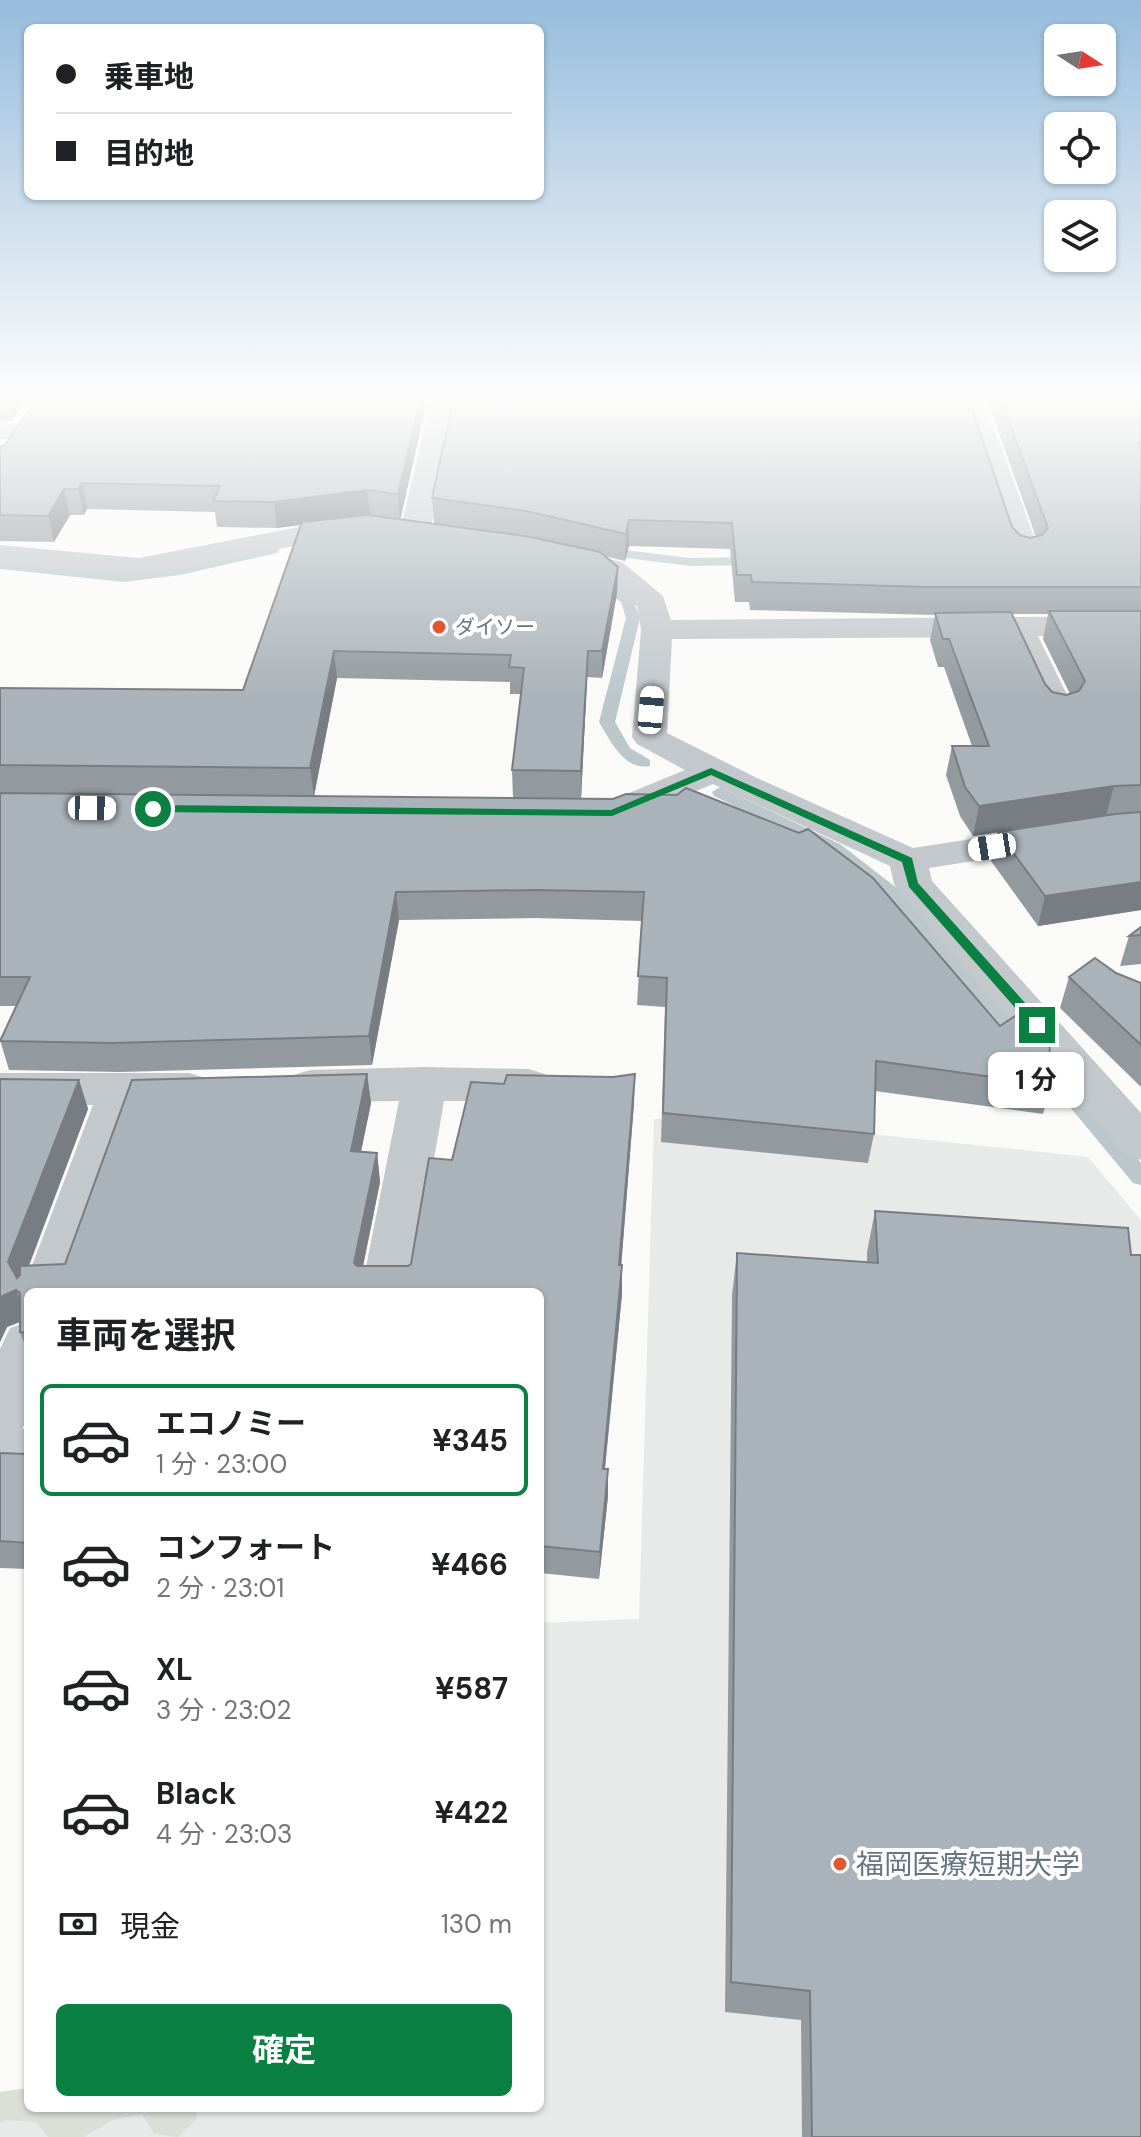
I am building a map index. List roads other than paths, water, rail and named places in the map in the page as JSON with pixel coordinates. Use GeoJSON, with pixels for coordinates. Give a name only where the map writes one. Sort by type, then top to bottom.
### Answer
{"type":"FeatureCollection","features":[{"type":"Feature","properties":{"kind":"street"},"geometry":{"type":"LineString","coordinates":[[0,554],[139,567],[314,533],[370,528],[429,534],[433,497]]}},
{"type":"Feature","properties":{"kind":"street"},"geometry":{"type":"LineString","coordinates":[[1005,497],[1025,553]]}},
{"type":"Feature","properties":{"kind":"street"},"geometry":{"type":"LineString","coordinates":[[526,549],[611,568],[652,603],[657,630],[649,737],[711,772],[908,860],[1106,829],[1141,827]]}},
{"type":"Feature","properties":{"kind":"street"},"geometry":{"type":"LineString","coordinates":[[657,630],[1141,626]]}},
{"type":"Feature","properties":{"kind":"street"},"geometry":{"type":"LineString","coordinates":[[1018,627],[1058,711]]}},
{"type":"Feature","properties":{"kind":"street"},"geometry":{"type":"LineString","coordinates":[[565,812],[612,813],[711,772]]}},
{"type":"Feature","properties":{"kind":"street"},"geometry":{"type":"LineString","coordinates":[[908,860],[913,884],[1141,1143]]}},
{"type":"Feature","properties":{"kind":"street"},"geometry":{"type":"LineString","coordinates":[[273,1087],[425,1083],[565,1086]]}},
{"type":"Feature","properties":{"kind":"street"},"geometry":{"type":"LineString","coordinates":[[387,1288],[425,1083]]}},
{"type":"Feature","properties":{"kind":"street"},"geometry":{"type":"LineString","coordinates":[[0,1089],[120,1091],[227,1088]]}},
{"type":"Feature","properties":{"kind":"street"},"geometry":{"type":"LineString","coordinates":[[48,1288],[120,1091]]}},
{"type":"Feature","properties":{"kind":"street"},"geometry":{"type":"LineString","coordinates":[[0,1420],[24,1354]]}},
{"type":"Feature","properties":{"kind":"street"},"geometry":{"type":"LineString","coordinates":[[0,1451],[24,1453]]}},
{"type":"Feature","properties":{"kind":"waterway"},"geometry":{"type":"LineString","coordinates":[[0,565],[124,578],[180,571],[272,550]]}},
{"type":"Feature","properties":{"kind":"waterway"},"geometry":{"type":"LineString","coordinates":[[600,551],[690,562],[755,561]]}},
{"type":"Feature","properties":{"kind":"waterway"},"geometry":{"type":"LineString","coordinates":[[595,579],[627,600],[633,618],[607,722],[624,751],[644,763]]}},
{"type":"Feature","properties":{"kind":"waterway"},"geometry":{"type":"LineString","coordinates":[[720,792],[834,848],[896,896],[1028,1043],[1141,1177]]}},
{"type":"Feature","properties":{"kind":"place","name":"ダイソー"},"geometry":{"type":"Point","coordinates":[439,627]}},
{"type":"Feature","properties":{"kind":"place","name":"福岡医療短期大学"},"geometry":{"type":"Point","coordinates":[840,1864]}}]}
